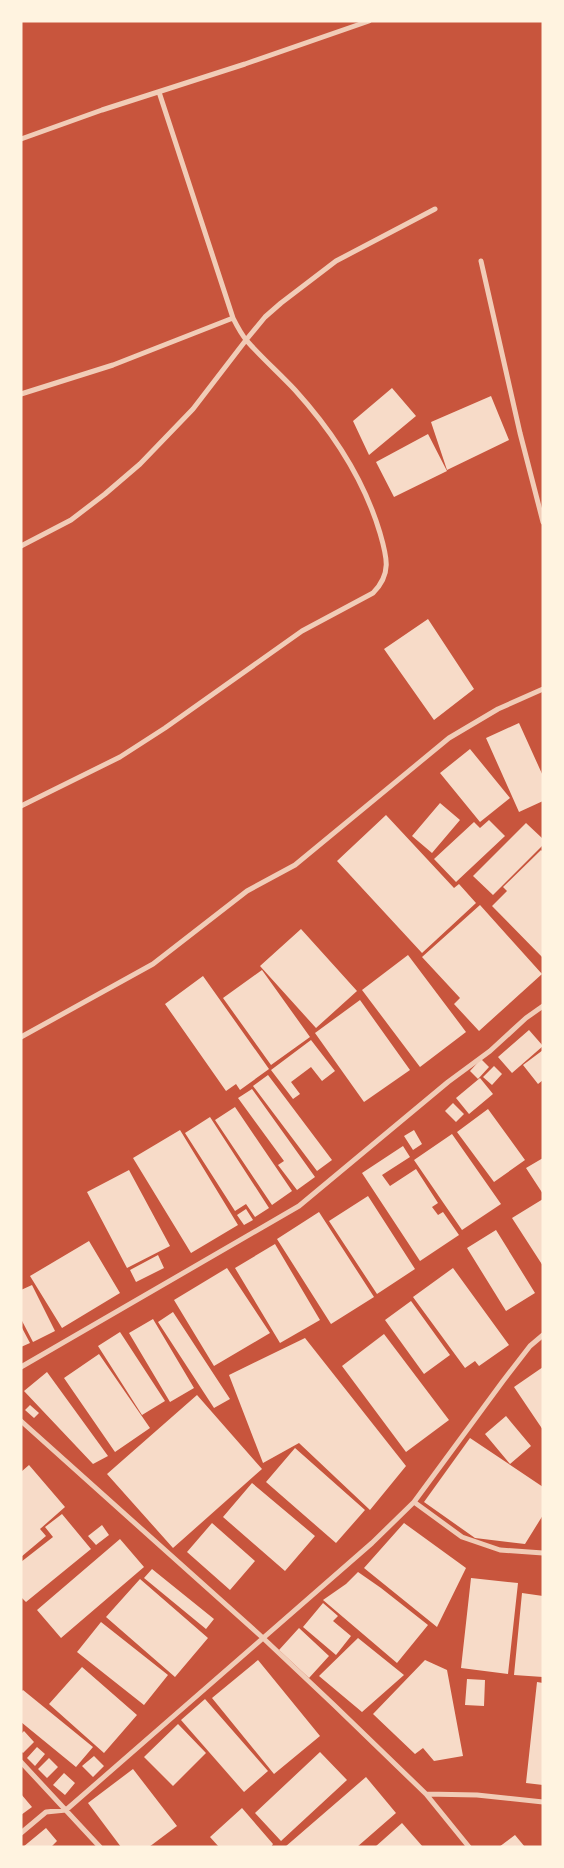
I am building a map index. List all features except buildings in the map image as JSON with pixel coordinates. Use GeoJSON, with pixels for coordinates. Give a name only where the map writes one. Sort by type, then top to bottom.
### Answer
{"type":"FeatureCollection","features":[{"type":"Feature","properties":{"kind":"street"},"geometry":{"type":"LineString","coordinates":[[21,138],[368,21]]}},
{"type":"Feature","properties":{"kind":"street"},"geometry":{"type":"LineString","coordinates":[[21,806],[120,757],[165,728],[302,631],[373,593],[382,584],[386,572],[387,556],[362,485],[333,436],[295,390],[246,340],[233,318],[159,92]]}},
{"type":"Feature","properties":{"kind":"street"},"geometry":{"type":"LineString","coordinates":[[21,546],[71,520],[140,464],[193,409],[270,312],[336,261],[435,209]]}},
{"type":"Feature","properties":{"kind":"street"},"geometry":{"type":"LineString","coordinates":[[481,261],[520,433],[543,522]]}},
{"type":"Feature","properties":{"kind":"street"},"geometry":{"type":"LineString","coordinates":[[21,394],[113,365],[233,318]]}},
{"type":"Feature","properties":{"kind":"street"},"geometry":{"type":"LineString","coordinates":[[21,1037],[153,964],[246,891],[295,865],[449,738],[498,709],[543,689]]}},
{"type":"Feature","properties":{"kind":"street"},"geometry":{"type":"LineString","coordinates":[[21,1367],[299,1206],[543,1006]]}},
{"type":"Feature","properties":{"kind":"street"},"geometry":{"type":"LineString","coordinates":[[21,1833],[46,1812],[66,1810],[372,1544],[414,1502],[530,1346],[543,1335]]}},
{"type":"Feature","properties":{"kind":"street"},"geometry":{"type":"LineString","coordinates":[[21,1421],[262,1638],[426,1794],[469,1847]]}},
{"type":"Feature","properties":{"kind":"street"},"geometry":{"type":"LineString","coordinates":[[414,1502],[462,1538],[500,1550],[543,1552]]}},
{"type":"Feature","properties":{"kind":"street"},"geometry":{"type":"LineString","coordinates":[[21,1762],[100,1847]]}},
{"type":"Feature","properties":{"kind":"street"},"geometry":{"type":"LineString","coordinates":[[426,1794],[477,1795],[543,1802]]}}]}
